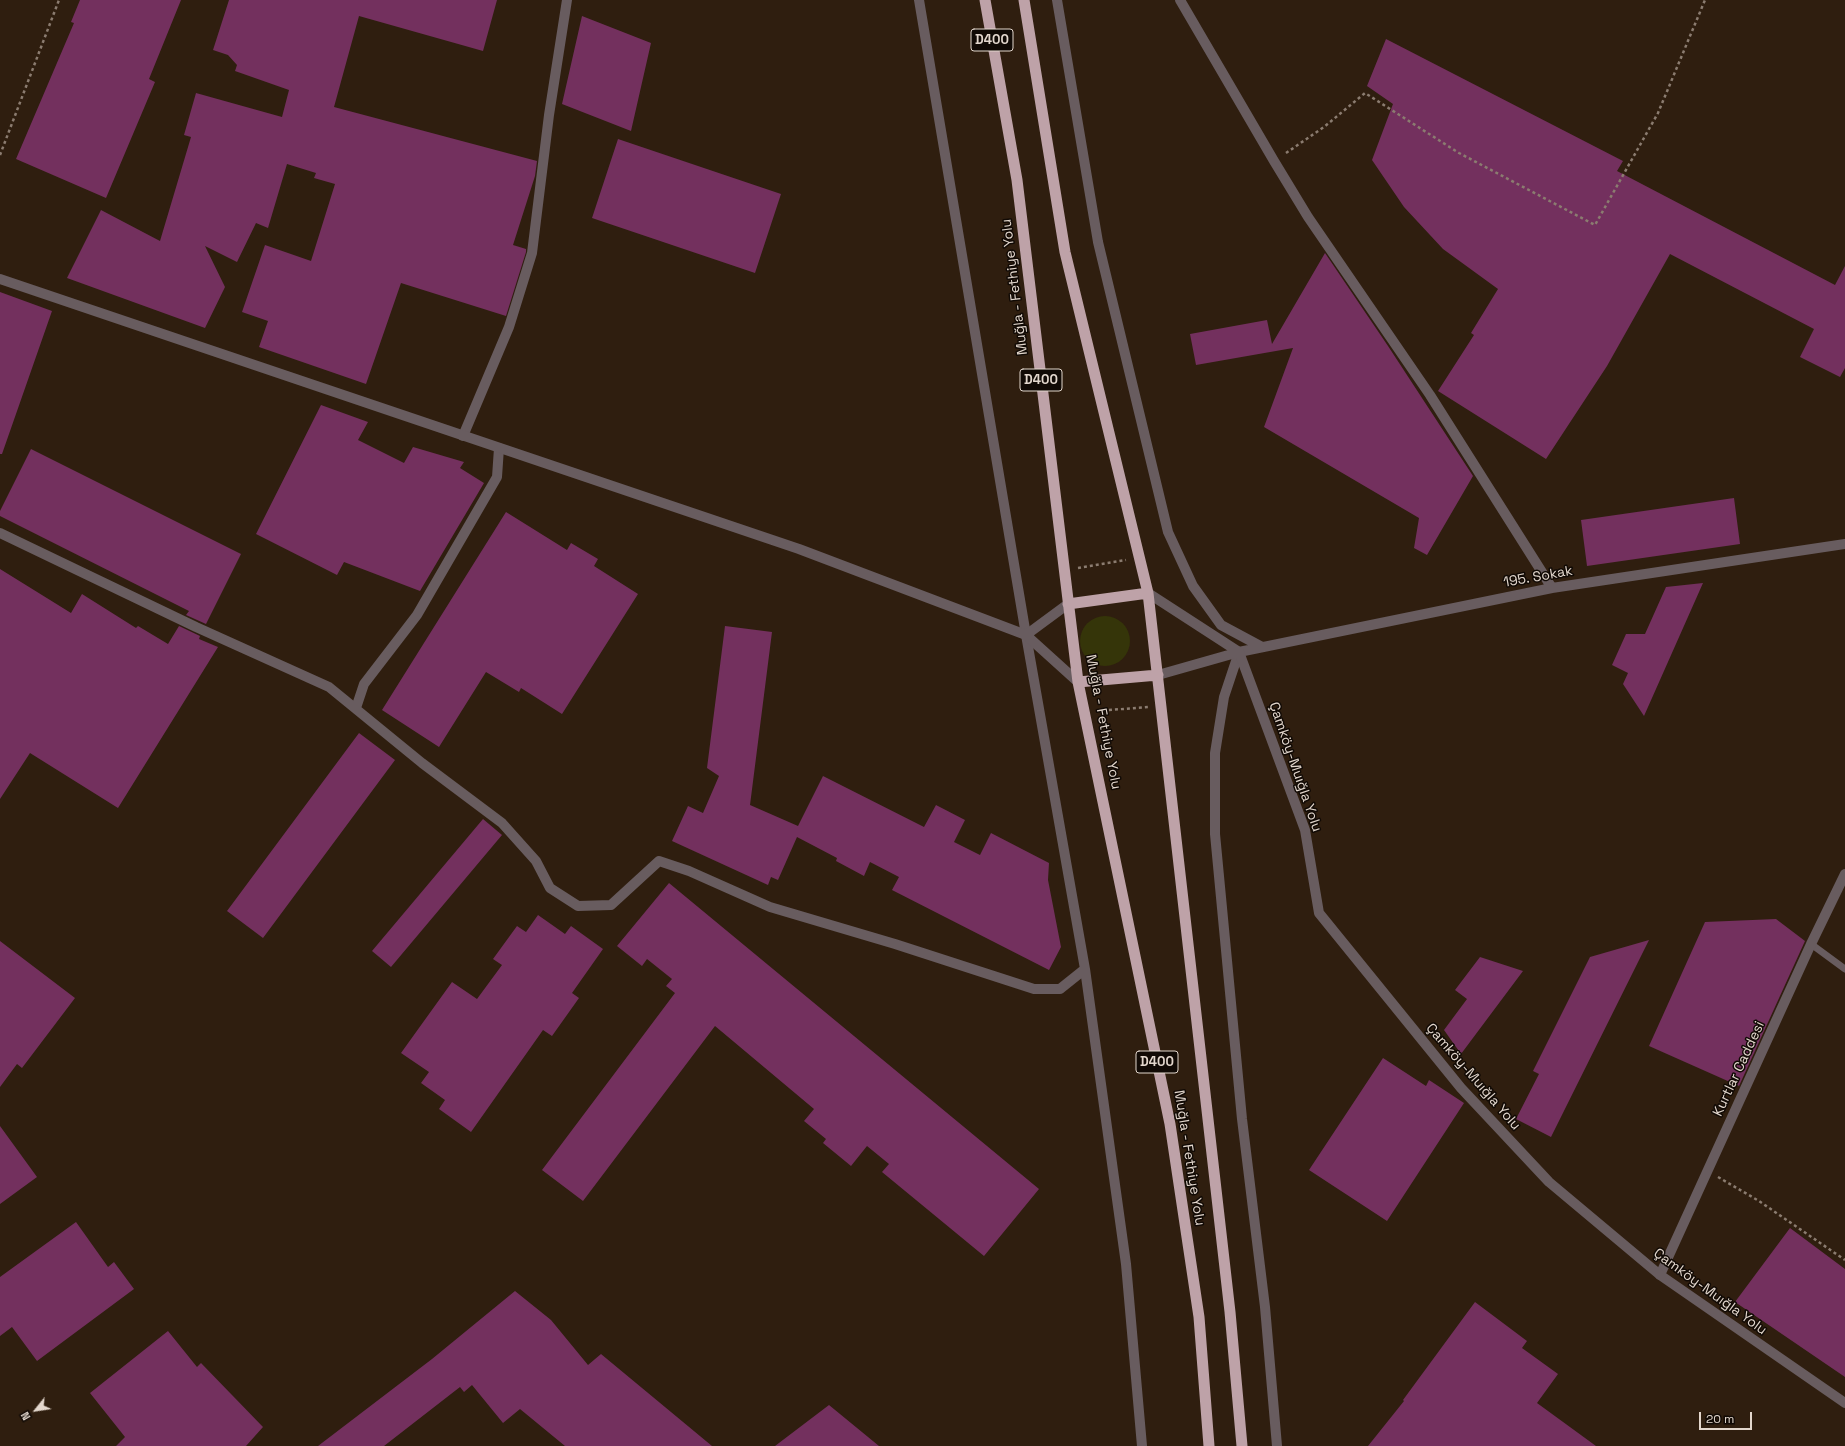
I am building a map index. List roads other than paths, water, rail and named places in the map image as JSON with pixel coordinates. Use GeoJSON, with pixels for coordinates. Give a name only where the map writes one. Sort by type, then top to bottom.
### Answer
{"type":"FeatureCollection","features":[{"type":"Feature","properties":{"kind":"highway","name":"Muğla - Fethiye Yolu"},"geometry":{"type":"LineString","coordinates":[[985,0],[1017,180],[1078,682],[1170,1124],[1199,1317],[1209,1446]]}},
{"type":"Feature","properties":{"kind":"highway","name":"Muğla - Fethiye Yolu"},"geometry":{"type":"LineString","coordinates":[[1024,0],[1065,252],[1148,593],[1230,1312],[1242,1446]]}},
{"type":"Feature","properties":{"kind":"highway"},"geometry":{"type":"LineString","coordinates":[[1068,604],[1148,593]]}},
{"type":"Feature","properties":{"kind":"highway"},"geometry":{"type":"LineString","coordinates":[[1078,682],[1158,675]]}},
{"type":"Feature","properties":{"kind":"street"},"geometry":{"type":"LineString","coordinates":[[463,436],[509,327],[532,253],[549,115],[568,0]]}},
{"type":"Feature","properties":{"kind":"street"},"geometry":{"type":"LineString","coordinates":[[919,0],[1026,635],[1085,969],[1126,1264],[1142,1446]]}},
{"type":"Feature","properties":{"kind":"street"},"geometry":{"type":"LineString","coordinates":[[1057,0],[1098,242],[1168,532],[1193,586],[1221,625],[1262,647]]}},
{"type":"Feature","properties":{"kind":"street"},"geometry":{"type":"LineString","coordinates":[[1180,0],[1274,162],[1308,216],[1430,395],[1552,588]]}},
{"type":"Feature","properties":{"kind":"street"},"geometry":{"type":"LineString","coordinates":[[0,279],[799,549],[1026,635],[1078,682]]}},
{"type":"Feature","properties":{"kind":"street"},"geometry":{"type":"LineString","coordinates":[[356,708],[364,684],[417,615],[497,477],[499,448]]}},
{"type":"Feature","properties":{"kind":"street"},"geometry":{"type":"LineString","coordinates":[[0,533],[196,627],[329,687],[422,763],[502,823],[536,861],[550,888],[578,906],[611,905],[659,861],[689,871],[770,906],[895,944],[1034,989],[1060,989],[1085,969]]}},
{"type":"Feature","properties":{"kind":"street","name":"195. Sokak"},"geometry":{"type":"LineString","coordinates":[[1158,675],[1239,652],[1552,588],[1845,544]]}},
{"type":"Feature","properties":{"kind":"street"},"geometry":{"type":"LineString","coordinates":[[1148,593],[1239,652],[1224,697],[1215,753],[1215,834],[1242,1119],[1265,1307],[1276,1446]]}},
{"type":"Feature","properties":{"kind":"street"},"geometry":{"type":"LineString","coordinates":[[1026,635],[1068,604]]}},
{"type":"Feature","properties":{"kind":"street","name":"Çamköy-Muığla Yolu"},"geometry":{"type":"LineString","coordinates":[[1239,652],[1305,830],[1319,913],[1461,1088],[1549,1182],[1660,1275],[1845,1403]]}},
{"type":"Feature","properties":{"kind":"street","name":"Kurtlar Caddesi"},"geometry":{"type":"LineString","coordinates":[[1660,1275],[1811,944],[1845,874]]}},
{"type":"Feature","properties":{"kind":"lane"},"geometry":{"type":"LineString","coordinates":[[1811,944],[1845,969]]}}]}
